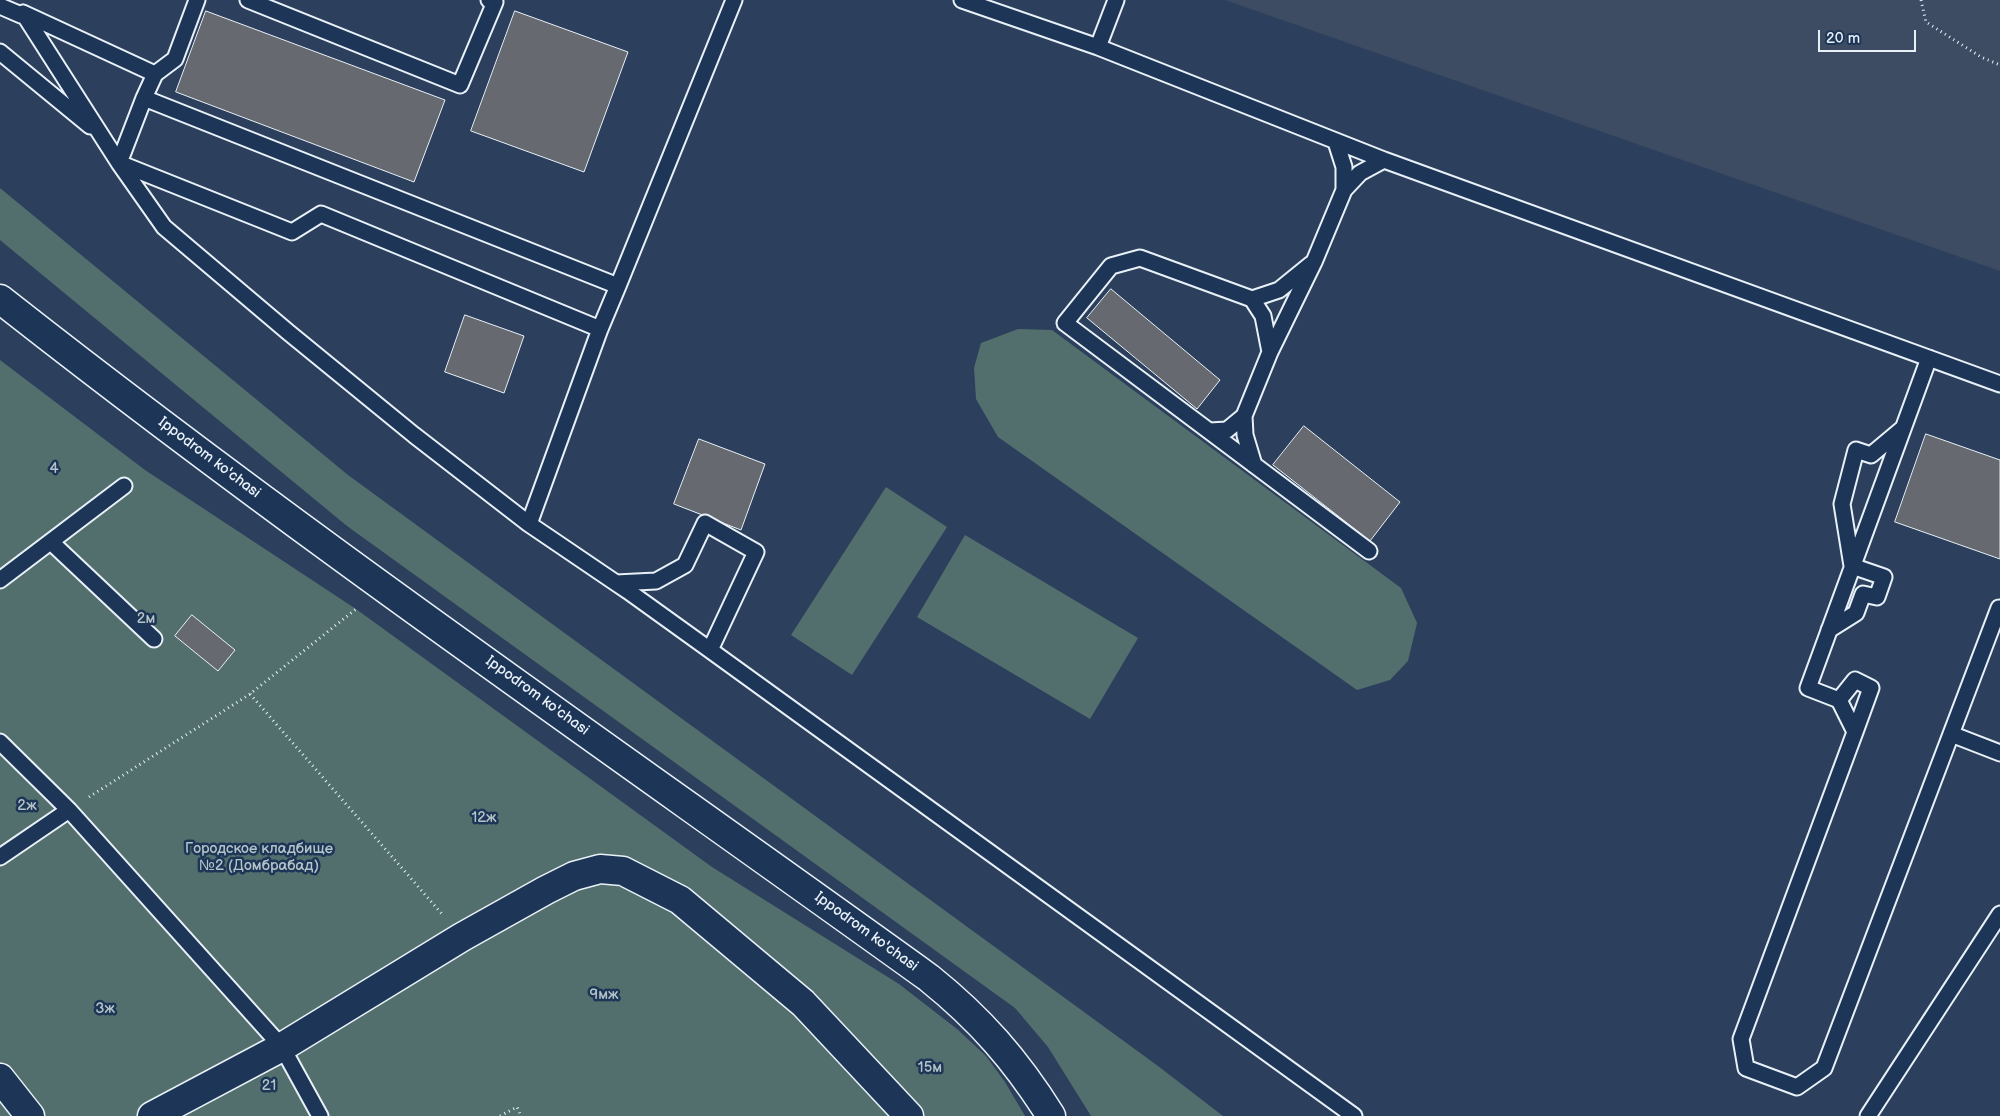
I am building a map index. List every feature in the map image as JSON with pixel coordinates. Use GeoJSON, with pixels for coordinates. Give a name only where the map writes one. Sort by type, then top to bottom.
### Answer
{"type":"FeatureCollection","features":[{"type":"Feature","properties":{"kind":"street","name":"Ippodrom ko'chasi"},"geometry":{"type":"LineString","coordinates":[[0,299],[76,359],[305,531],[929,978],[960,1003],[989,1032],[1019,1069],[1051,1116]]}},
{"type":"Feature","properties":{"kind":"street"},"geometry":{"type":"LineString","coordinates":[[152,1116],[282,1047],[462,937],[574,876],[600,869],[623,871],[680,900],[796,997],[908,1116]]}},
{"type":"Feature","properties":{"kind":"street"},"geometry":{"type":"LineString","coordinates":[[0,1078],[30,1116]]}},
{"type":"Feature","properties":{"kind":"lane"},"geometry":{"type":"LineString","coordinates":[[119,164],[155,74],[175,59],[197,0]]}},
{"type":"Feature","properties":{"kind":"lane"},"geometry":{"type":"LineString","coordinates":[[248,0],[460,85],[495,2],[489,0]]}},
{"type":"Feature","properties":{"kind":"lane"},"geometry":{"type":"LineString","coordinates":[[529,524],[600,329],[734,0]]}},
{"type":"Feature","properties":{"kind":"lane"},"geometry":{"type":"LineString","coordinates":[[962,0],[1098,47],[1384,160],[2000,384]]}},
{"type":"Feature","properties":{"kind":"lane"},"geometry":{"type":"LineString","coordinates":[[1098,47],[1116,0]]}},
{"type":"Feature","properties":{"kind":"lane"},"geometry":{"type":"LineString","coordinates":[[0,6],[24,9],[155,74]]}},
{"type":"Feature","properties":{"kind":"lane"},"geometry":{"type":"LineString","coordinates":[[24,9],[100,135],[164,227],[288,332],[529,524],[710,650],[1354,1116]]}},
{"type":"Feature","properties":{"kind":"lane"},"geometry":{"type":"LineString","coordinates":[[0,52],[100,135]]}},
{"type":"Feature","properties":{"kind":"lane"},"geometry":{"type":"LineString","coordinates":[[144,98],[618,286]]}},
{"type":"Feature","properties":{"kind":"lane"},"geometry":{"type":"LineString","coordinates":[[1336,142],[1344,167],[1344,190]]}},
{"type":"Feature","properties":{"kind":"lane"},"geometry":{"type":"LineString","coordinates":[[1254,465],[1245,435],[1244,416],[1270,352],[1314,262],[1344,190],[1360,174],[1384,160]]}},
{"type":"Feature","properties":{"kind":"lane"},"geometry":{"type":"LineString","coordinates":[[119,164],[292,232],[321,214],[600,329]]}},
{"type":"Feature","properties":{"kind":"lane"},"geometry":{"type":"LineString","coordinates":[[1270,352],[1263,316],[1252,299],[1140,258],[1111,266],[1065,323],[1369,551]]}},
{"type":"Feature","properties":{"kind":"lane"},"geometry":{"type":"LineString","coordinates":[[1252,299],[1279,290],[1314,262]]}},
{"type":"Feature","properties":{"kind":"lane"},"geometry":{"type":"LineString","coordinates":[[1855,732],[1839,700],[1808,688],[1929,358]]}},
{"type":"Feature","properties":{"kind":"lane"},"geometry":{"type":"LineString","coordinates":[[1210,431],[1227,430],[1244,416]]}},
{"type":"Feature","properties":{"kind":"lane"},"geometry":{"type":"LineString","coordinates":[[1852,566],[1842,504],[1856,450],[1871,454],[1903,428]]}},
{"type":"Feature","properties":{"kind":"lane"},"geometry":{"type":"LineString","coordinates":[[0,580],[124,486]]}},
{"type":"Feature","properties":{"kind":"lane"},"geometry":{"type":"LineString","coordinates":[[616,583],[656,581],[685,565],[705,523],[756,552],[710,650]]}},
{"type":"Feature","properties":{"kind":"lane"},"geometry":{"type":"LineString","coordinates":[[51,542],[154,639]]}},
{"type":"Feature","properties":{"kind":"lane"},"geometry":{"type":"LineString","coordinates":[[1829,630],[1856,613],[1863,594],[1877,597],[1884,577],[1852,566]]}},
{"type":"Feature","properties":{"kind":"lane"},"geometry":{"type":"LineString","coordinates":[[1839,700],[1855,680],[1871,688],[1741,1039],[1746,1068],[1797,1087],[1824,1068],[2000,608]]}},
{"type":"Feature","properties":{"kind":"lane"},"geometry":{"type":"LineString","coordinates":[[1951,734],[2000,753]]}},
{"type":"Feature","properties":{"kind":"lane"},"geometry":{"type":"LineString","coordinates":[[0,742],[69,810],[282,1047],[320,1116]]}},
{"type":"Feature","properties":{"kind":"lane"},"geometry":{"type":"LineString","coordinates":[[0,857],[69,810]]}},
{"type":"Feature","properties":{"kind":"lane"},"geometry":{"type":"LineString","coordinates":[[1868,1116],[2000,914]]}},
{"type":"Feature","properties":{"kind":"path"},"geometry":{"type":"LineString","coordinates":[[1921,0],[1926,22],[1981,57],[2000,65]]}},
{"type":"Feature","properties":{"kind":"path"},"geometry":{"type":"LineString","coordinates":[[69,810],[250,694],[356,609]]}},
{"type":"Feature","properties":{"kind":"path"},"geometry":{"type":"LineString","coordinates":[[250,694],[462,937]]}},
{"type":"Feature","properties":{"kind":"path"},"geometry":{"type":"LineString","coordinates":[[500,1116],[517,1107],[521,1116]]}},
{"type":"Feature","properties":{"kind":"shaded area"},"geometry":{"type":"Polygon","coordinates":[[[1225,0],[2000,0],[2000,271],[1225,0]]]}},
{"type":"Feature","properties":{"kind":"green space"},"geometry":{"type":"Polygon","coordinates":[[[0,188],[348,475],[1158,1066],[1223,1116],[1091,1116],[1048,1047],[1015,1008],[347,526],[0,240],[0,188]]]}},
{"type":"Feature","properties":{"kind":"green space"},"geometry":{"type":"Polygon","coordinates":[[[1018,329],[1052,330],[1401,588],[1417,623],[1408,661],[1390,680],[1357,690],[998,437],[976,399],[974,368],[981,343],[1018,329]]]}},
{"type":"Feature","properties":{"kind":"green space","name":"Городское кладбище №2 (Домбрабад)"},"geometry":{"type":"Polygon","coordinates":[[[0,360],[145,470],[356,609],[712,867],[899,984],[957,1029],[986,1056],[1005,1082],[1025,1116],[0,1116],[0,360]]]}},
{"type":"Feature","properties":{"kind":"green space"},"geometry":{"type":"Polygon","coordinates":[[[886,487],[947,527],[852,675],[791,635],[886,487]]]}},
{"type":"Feature","properties":{"kind":"green space"},"geometry":{"type":"Polygon","coordinates":[[[965,535],[1138,638],[1090,719],[917,617],[965,535]]]}},
{"type":"Feature","properties":{"kind":"building"},"geometry":{"type":"Polygon","coordinates":[[[206,11],[445,100],[414,182],[176,92],[206,11]]]}},
{"type":"Feature","properties":{"kind":"building"},"geometry":{"type":"Polygon","coordinates":[[[515,11],[628,52],[584,172],[471,131],[515,11]]]}},
{"type":"Feature","properties":{"kind":"building"},"geometry":{"type":"Polygon","coordinates":[[[1111,289],[1220,380],[1197,409],[1087,318],[1111,289]]]}},
{"type":"Feature","properties":{"kind":"building"},"geometry":{"type":"Polygon","coordinates":[[[465,315],[524,336],[504,393],[445,372],[465,315]]]}},
{"type":"Feature","properties":{"kind":"building"},"geometry":{"type":"Polygon","coordinates":[[[1304,426],[1400,502],[1370,541],[1273,465],[1304,426]]]}},
{"type":"Feature","properties":{"kind":"building"},"geometry":{"type":"Polygon","coordinates":[[[1926,434],[2000,460],[2000,559],[1895,522],[1926,434]]]}},
{"type":"Feature","properties":{"kind":"building"},"geometry":{"type":"Polygon","coordinates":[[[699,439],[765,464],[741,530],[674,504],[699,439]]]}},
{"type":"Feature","properties":{"kind":"building"},"geometry":{"type":"Polygon","coordinates":[[[192,615],[235,650],[218,671],[175,636],[192,615]]]}},
{"type":"Feature","properties":{"kind":"park label","name":"4"},"geometry":{"type":"Point","coordinates":[54,469]}},
{"type":"Feature","properties":{"kind":"park label","name":"2м"},"geometry":{"type":"Point","coordinates":[146,619]}},
{"type":"Feature","properties":{"kind":"park label","name":"2ж"},"geometry":{"type":"Point","coordinates":[27,806]}},
{"type":"Feature","properties":{"kind":"park label","name":"12ж"},"geometry":{"type":"Point","coordinates":[484,818]}},
{"type":"Feature","properties":{"kind":"park label","name":"9мж"},"geometry":{"type":"Point","coordinates":[604,995]}},
{"type":"Feature","properties":{"kind":"park label","name":"3ж"},"geometry":{"type":"Point","coordinates":[105,1009]}},
{"type":"Feature","properties":{"kind":"park label","name":"15м"},"geometry":{"type":"Point","coordinates":[930,1068]}},
{"type":"Feature","properties":{"kind":"park label","name":"21"},"geometry":{"type":"Point","coordinates":[269,1086]}}]}
